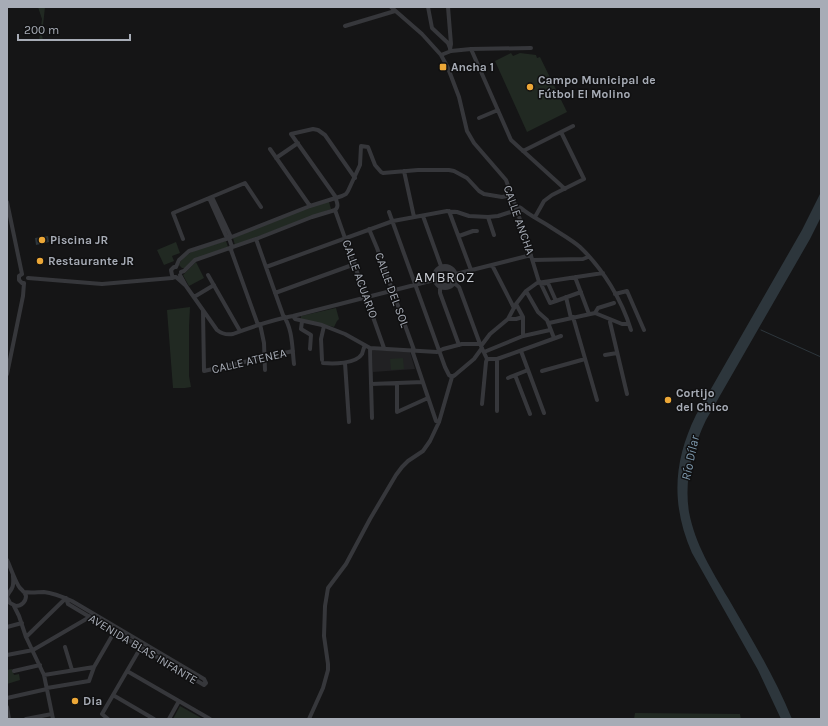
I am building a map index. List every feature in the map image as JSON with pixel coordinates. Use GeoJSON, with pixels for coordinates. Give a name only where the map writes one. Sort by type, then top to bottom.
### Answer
{"type":"FeatureCollection","features":[{"type":"Feature","properties":{"kind":"street","name":"CALLE ANCHA"},"geometry":{"type":"LineString","coordinates":[[392,7],[422,34],[441,55],[448,68],[459,98],[467,131],[470,137],[506,180],[539,282]]}},
{"type":"Feature","properties":{"kind":"street"},"geometry":{"type":"LineString","coordinates":[[428,7],[432,28],[451,47],[471,49],[531,48]]}},
{"type":"Feature","properties":{"kind":"street"},"geometry":{"type":"LineString","coordinates":[[448,7],[451,47]]}},
{"type":"Feature","properties":{"kind":"street"},"geometry":{"type":"LineString","coordinates":[[345,26],[395,11]]}},
{"type":"Feature","properties":{"kind":"street"},"geometry":{"type":"LineString","coordinates":[[441,55],[451,47]]}},
{"type":"Feature","properties":{"kind":"street"},"geometry":{"type":"LineString","coordinates":[[471,49],[511,140],[565,188]]}},
{"type":"Feature","properties":{"kind":"street"},"geometry":{"type":"LineString","coordinates":[[479,118],[498,110]]}},
{"type":"Feature","properties":{"kind":"street"},"geometry":{"type":"LineString","coordinates":[[523,151],[573,126]]}},
{"type":"Feature","properties":{"kind":"street"},"geometry":{"type":"LineString","coordinates":[[22,274],[26,275],[28,278],[102,284],[172,278],[195,260],[232,248],[334,210],[338,206],[336,198],[291,134],[313,129],[318,130],[325,135],[355,178]]}},
{"type":"Feature","properties":{"kind":"street"},"geometry":{"type":"LineString","coordinates":[[535,217],[544,201],[552,195],[584,179],[560,132]]}},
{"type":"Feature","properties":{"kind":"street"},"geometry":{"type":"LineString","coordinates":[[276,158],[298,143]]}},
{"type":"Feature","properties":{"kind":"street"},"geometry":{"type":"LineString","coordinates":[[434,280],[259,324],[229,334],[217,330],[186,286],[171,270],[176,267],[179,260],[189,251],[229,238],[310,206],[346,194],[360,166],[361,146],[368,147],[375,165],[383,173],[429,169],[449,170],[467,178],[479,191],[484,194],[502,197],[512,195]]}},
{"type":"Feature","properties":{"kind":"street"},"geometry":{"type":"LineString","coordinates":[[270,149],[310,206]]}},
{"type":"Feature","properties":{"kind":"street"},"geometry":{"type":"LineString","coordinates":[[404,171],[414,217]]}},
{"type":"Feature","properties":{"kind":"street"},"geometry":{"type":"LineString","coordinates":[[183,239],[173,213],[210,197],[245,183],[261,207]]}},
{"type":"Feature","properties":{"kind":"street"},"geometry":{"type":"LineString","coordinates":[[210,197],[226,236],[229,238],[232,248],[231,250],[259,324],[264,344],[265,370]]}},
{"type":"Feature","properties":{"kind":"street","name":"CALLE ACUARIO"},"geometry":{"type":"LineString","coordinates":[[330,200],[355,264],[384,348]]}},
{"type":"Feature","properties":{"kind":"street"},"geometry":{"type":"LineString","coordinates":[[7,202],[22,274],[19,276],[19,280],[24,283]]}},
{"type":"Feature","properties":{"kind":"street"},"geometry":{"type":"LineString","coordinates":[[266,267],[393,221],[449,211],[469,216],[498,216],[516,208],[523,210],[550,226],[579,247],[602,273],[615,294],[631,330]]}},
{"type":"Feature","properties":{"kind":"street"},"geometry":{"type":"LineString","coordinates":[[449,211],[471,270]]}},
{"type":"Feature","properties":{"kind":"street"},"geometry":{"type":"LineString","coordinates":[[389,212],[449,375],[452,377]]}},
{"type":"Feature","properties":{"kind":"street"},"geometry":{"type":"LineString","coordinates":[[423,216],[442,266]]}},
{"type":"Feature","properties":{"kind":"street"},"geometry":{"type":"LineString","coordinates":[[488,217],[494,235]]}},
{"type":"Feature","properties":{"kind":"street","name":"CALLE DEL SOL"},"geometry":{"type":"LineString","coordinates":[[369,229],[413,350],[436,421],[439,422]]}},
{"type":"Feature","properties":{"kind":"street"},"geometry":{"type":"LineString","coordinates":[[459,236],[477,231]]}},
{"type":"Feature","properties":{"kind":"street"},"geometry":{"type":"LineString","coordinates":[[256,239],[291,334],[294,364]]}},
{"type":"Feature","properties":{"kind":"street"},"geometry":{"type":"LineString","coordinates":[[456,274],[531,256]]}},
{"type":"Feature","properties":{"kind":"street"},"geometry":{"type":"LineString","coordinates":[[533,260],[583,259],[588,257]]}},
{"type":"Feature","properties":{"kind":"street"},"geometry":{"type":"LineString","coordinates":[[275,293],[355,264]]}},
{"type":"Feature","properties":{"kind":"street"},"geometry":{"type":"LineString","coordinates":[[492,265],[515,306],[523,317],[523,336]]}},
{"type":"Feature","properties":{"kind":"street"},"geometry":{"type":"LineString","coordinates":[[442,266],[450,267],[456,274],[456,280],[454,283],[446,288],[440,287],[434,280],[435,272],[442,266]]}},
{"type":"Feature","properties":{"kind":"street"},"geometry":{"type":"LineString","coordinates":[[176,267],[180,268],[177,275]]}},
{"type":"Feature","properties":{"kind":"street"},"geometry":{"type":"LineString","coordinates":[[444,269],[451,271],[453,279],[450,283],[446,285],[439,283],[436,278],[439,271],[444,269]]}},
{"type":"Feature","properties":{"kind":"street"},"geometry":{"type":"LineString","coordinates":[[309,719],[323,688],[328,670],[324,636],[325,606],[328,588],[346,564],[396,475],[408,461],[423,451],[430,441],[439,422],[452,377],[474,359],[490,334],[508,319],[526,291],[539,282],[602,273]]}},
{"type":"Feature","properties":{"kind":"street"},"geometry":{"type":"LineString","coordinates":[[208,275],[240,331]]}},
{"type":"Feature","properties":{"kind":"street"},"geometry":{"type":"LineString","coordinates":[[575,277],[589,314]]}},
{"type":"Feature","properties":{"kind":"street"},"geometry":{"type":"LineString","coordinates":[[7,374],[23,296],[24,283],[28,278]]}},
{"type":"Feature","properties":{"kind":"street"},"geometry":{"type":"LineString","coordinates":[[454,283],[459,287],[487,359],[482,404]]}},
{"type":"Feature","properties":{"kind":"street"},"geometry":{"type":"LineString","coordinates":[[556,301],[548,283],[541,284],[550,303],[556,301],[580,292]]}},
{"type":"Feature","properties":{"kind":"street"},"geometry":{"type":"LineString","coordinates":[[194,297],[214,285]]}},
{"type":"Feature","properties":{"kind":"street"},"geometry":{"type":"LineString","coordinates":[[440,287],[440,293],[459,345]]}},
{"type":"Feature","properties":{"kind":"street"},"geometry":{"type":"LineString","coordinates":[[526,291],[538,312],[547,320],[554,338]]}},
{"type":"Feature","properties":{"kind":"street"},"geometry":{"type":"LineString","coordinates":[[615,294],[627,291],[644,330]]}},
{"type":"Feature","properties":{"kind":"street"},"geometry":{"type":"LineString","coordinates":[[566,297],[597,400]]}},
{"type":"Feature","properties":{"kind":"street"},"geometry":{"type":"LineString","coordinates":[[595,313],[598,308],[614,303]]}},
{"type":"Feature","properties":{"kind":"street","name":"CALLE ATENEA"},"geometry":{"type":"LineString","coordinates":[[203,311],[204,371],[292,351]]}},
{"type":"Feature","properties":{"kind":"street"},"geometry":{"type":"LineString","coordinates":[[548,323],[595,313],[622,324],[629,324]]}},
{"type":"Feature","properties":{"kind":"street"},"geometry":{"type":"LineString","coordinates":[[293,316],[295,319],[345,334],[370,348],[437,352],[459,345],[482,347],[550,330]]}},
{"type":"Feature","properties":{"kind":"street"},"geometry":{"type":"LineString","coordinates":[[508,319],[523,317]]}},
{"type":"Feature","properties":{"kind":"street"},"geometry":{"type":"LineString","coordinates":[[611,320],[610,322],[627,394]]}},
{"type":"Feature","properties":{"kind":"street"},"geometry":{"type":"LineString","coordinates":[[302,321],[301,329],[311,335],[310,349]]}},
{"type":"Feature","properties":{"kind":"street"},"geometry":{"type":"LineString","coordinates":[[325,327],[321,341],[323,362],[334,364],[345,363],[355,359],[362,355],[365,344]]}},
{"type":"Feature","properties":{"kind":"street"},"geometry":{"type":"LineString","coordinates":[[487,359],[497,359],[561,336]]}},
{"type":"Feature","properties":{"kind":"street"},"geometry":{"type":"LineString","coordinates":[[370,348],[372,418]]}},
{"type":"Feature","properties":{"kind":"street"},"geometry":{"type":"LineString","coordinates":[[521,350],[544,413]]}},
{"type":"Feature","properties":{"kind":"street"},"geometry":{"type":"LineString","coordinates":[[605,355],[617,353]]}},
{"type":"Feature","properties":{"kind":"street"},"geometry":{"type":"LineString","coordinates":[[497,359],[497,411]]}},
{"type":"Feature","properties":{"kind":"street"},"geometry":{"type":"LineString","coordinates":[[542,371],[585,359]]}},
{"type":"Feature","properties":{"kind":"street"},"geometry":{"type":"LineString","coordinates":[[345,363],[349,422]]}},
{"type":"Feature","properties":{"kind":"street"},"geometry":{"type":"LineString","coordinates":[[508,378],[528,370]]}},
{"type":"Feature","properties":{"kind":"street"},"geometry":{"type":"LineString","coordinates":[[515,375],[530,414]]}},
{"type":"Feature","properties":{"kind":"street"},"geometry":{"type":"LineString","coordinates":[[371,384],[423,382]]}},
{"type":"Feature","properties":{"kind":"street"},"geometry":{"type":"LineString","coordinates":[[397,383],[397,412],[428,398]]}},
{"type":"Feature","properties":{"kind":"street"},"geometry":{"type":"LineString","coordinates":[[7,560],[19,588],[24,592],[26,598]]}},
{"type":"Feature","properties":{"kind":"street"},"geometry":{"type":"LineString","coordinates":[[13,575],[12,586],[7,597],[19,616],[26,637],[44,675],[53,719]]}},
{"type":"Feature","properties":{"kind":"street"},"geometry":{"type":"LineString","coordinates":[[11,589],[19,588]]}},
{"type":"Feature","properties":{"kind":"street","name":"AVENIDA BLAS INFANTE"},"geometry":{"type":"LineString","coordinates":[[24,592],[46,592],[66,598],[204,679],[206,683],[204,685],[68,604],[66,598]]}},
{"type":"Feature","properties":{"kind":"street"},"geometry":{"type":"LineString","coordinates":[[19,616],[20,608],[25,602],[26,598],[35,593]]}},
{"type":"Feature","properties":{"kind":"street"},"geometry":{"type":"LineString","coordinates":[[26,637],[66,598]]}},
{"type":"Feature","properties":{"kind":"street"},"geometry":{"type":"LineString","coordinates":[[14,606],[22,605]]}},
{"type":"Feature","properties":{"kind":"street"},"geometry":{"type":"LineString","coordinates":[[7,655],[32,650],[88,618],[91,612]]}},
{"type":"Feature","properties":{"kind":"street"},"geometry":{"type":"LineString","coordinates":[[7,627],[22,624]]}},
{"type":"Feature","properties":{"kind":"street"},"geometry":{"type":"LineString","coordinates":[[7,698],[89,680],[94,667],[117,627]]}},
{"type":"Feature","properties":{"kind":"street"},"geometry":{"type":"LineString","coordinates":[[108,719],[102,714],[144,643]]}},
{"type":"Feature","properties":{"kind":"street"},"geometry":{"type":"LineString","coordinates":[[65,647],[72,670]]}},
{"type":"Feature","properties":{"kind":"street"},"geometry":{"type":"LineString","coordinates":[[14,671],[40,665]]}},
{"type":"Feature","properties":{"kind":"street"},"geometry":{"type":"LineString","coordinates":[[44,675],[94,667]]}},
{"type":"Feature","properties":{"kind":"street"},"geometry":{"type":"LineString","coordinates":[[127,671],[210,719]]}},
{"type":"Feature","properties":{"kind":"street"},"geometry":{"type":"LineString","coordinates":[[113,695],[154,719]]}},
{"type":"Feature","properties":{"kind":"street"},"geometry":{"type":"LineString","coordinates":[[169,719],[179,701]]}},
{"type":"Feature","properties":{"kind":"street"},"geometry":{"type":"LineString","coordinates":[[7,707],[9,719]]}},
{"type":"Feature","properties":{"kind":"street"},"geometry":{"type":"LineString","coordinates":[[26,719],[52,714]]}},
{"type":"Feature","properties":{"kind":"shaded area"},"geometry":{"type":"Polygon","coordinates":[[[38,7],[45,7],[42,35],[43,40],[39,41],[42,19],[38,7]]]}},
{"type":"Feature","properties":{"kind":"shaded area","name":"Campo Municipal de Fútbol El Molino"},"geometry":{"type":"Polygon","coordinates":[[[511,53],[513,56],[520,53],[536,55],[537,58],[540,57],[567,112],[527,132],[495,61],[511,53]]]}},
{"type":"Feature","properties":{"kind":"shaded area"},"geometry":{"type":"Polygon","coordinates":[[[329,202],[331,209],[235,245],[233,238],[329,202]]]}},
{"type":"Feature","properties":{"kind":"shaded area"},"geometry":{"type":"Polygon","coordinates":[[[226,241],[228,247],[194,260],[185,268],[182,268],[179,265],[186,255],[206,246],[226,241]]]}},
{"type":"Feature","properties":{"kind":"shaded area"},"geometry":{"type":"Polygon","coordinates":[[[176,242],[180,253],[172,256],[174,261],[164,265],[157,250],[176,242]]]}},
{"type":"Feature","properties":{"kind":"shaded area"},"geometry":{"type":"Polygon","coordinates":[[[196,262],[204,278],[189,286],[183,275],[196,262]]]}},
{"type":"Feature","properties":{"kind":"shaded area"},"geometry":{"type":"Polygon","coordinates":[[[190,307],[189,376],[191,387],[173,388],[167,310],[190,307]]]}},
{"type":"Feature","properties":{"kind":"shaded area"},"geometry":{"type":"Polygon","coordinates":[[[336,308],[339,319],[334,327],[301,319],[301,316],[336,308]]]}},
{"type":"Feature","properties":{"kind":"shaded area"},"geometry":{"type":"Polygon","coordinates":[[[372,350],[410,352],[415,369],[373,372],[372,350]]]}},
{"type":"Feature","properties":{"kind":"shaded area"},"geometry":{"type":"Polygon","coordinates":[[[403,358],[404,369],[391,370],[390,359],[403,358]]]}},
{"type":"Feature","properties":{"kind":"shaded area"},"geometry":{"type":"Polygon","coordinates":[[[12,669],[14,675],[19,674],[20,680],[7,684],[7,670],[12,669]]]}},
{"type":"Feature","properties":{"kind":"shaded area"},"geometry":{"type":"Polygon","coordinates":[[[180,706],[203,719],[173,719],[180,706]]]}},
{"type":"Feature","properties":{"kind":"shaded area"},"geometry":{"type":"Polygon","coordinates":[[[635,713],[740,714],[741,719],[634,719],[635,713]]]}},
{"type":"Feature","properties":{"kind":"water","name":"Río Dílar"},"geometry":{"type":"Polygon","coordinates":[[[821,192],[821,217],[810,239],[706,420],[693,454],[688,477],[689,512],[695,535],[710,567],[770,673],[792,719],[781,719],[758,670],[692,553],[685,535],[678,501],[679,467],[688,432],[696,415],[802,230],[821,192]]]}},
{"type":"Feature","properties":{"kind":"water","name":"Piscina JR"},"geometry":{"type":"Polygon","coordinates":[[[48,236],[49,242],[36,245],[35,238],[48,236]]]}},
{"type":"Feature","properties":{"kind":"waterway"},"geometry":{"type":"LineString","coordinates":[[761,330],[821,357]]}},
{"type":"Feature","properties":{"kind":"place","name":"Ancha 1"},"geometry":{"type":"Point","coordinates":[443,67]}},
{"type":"Feature","properties":{"kind":"place","name":"Campo Municipal de Fútbol El Molino"},"geometry":{"type":"Point","coordinates":[530,87]}},
{"type":"Feature","properties":{"kind":"place","name":"Piscina JR"},"geometry":{"type":"Point","coordinates":[42,240]}},
{"type":"Feature","properties":{"kind":"place","name":"Restaurante JR"},"geometry":{"type":"Point","coordinates":[40,261]}},
{"type":"Feature","properties":{"kind":"place","name":"Cortijo del Chico"},"geometry":{"type":"Point","coordinates":[668,400]}},
{"type":"Feature","properties":{"kind":"place","name":"Dia"},"geometry":{"type":"Point","coordinates":[75,701]}},
{"type":"Feature","properties":{"kind":"district","name":"AMBROZ"},"geometry":{"type":"Point","coordinates":[445,277]}}]}
